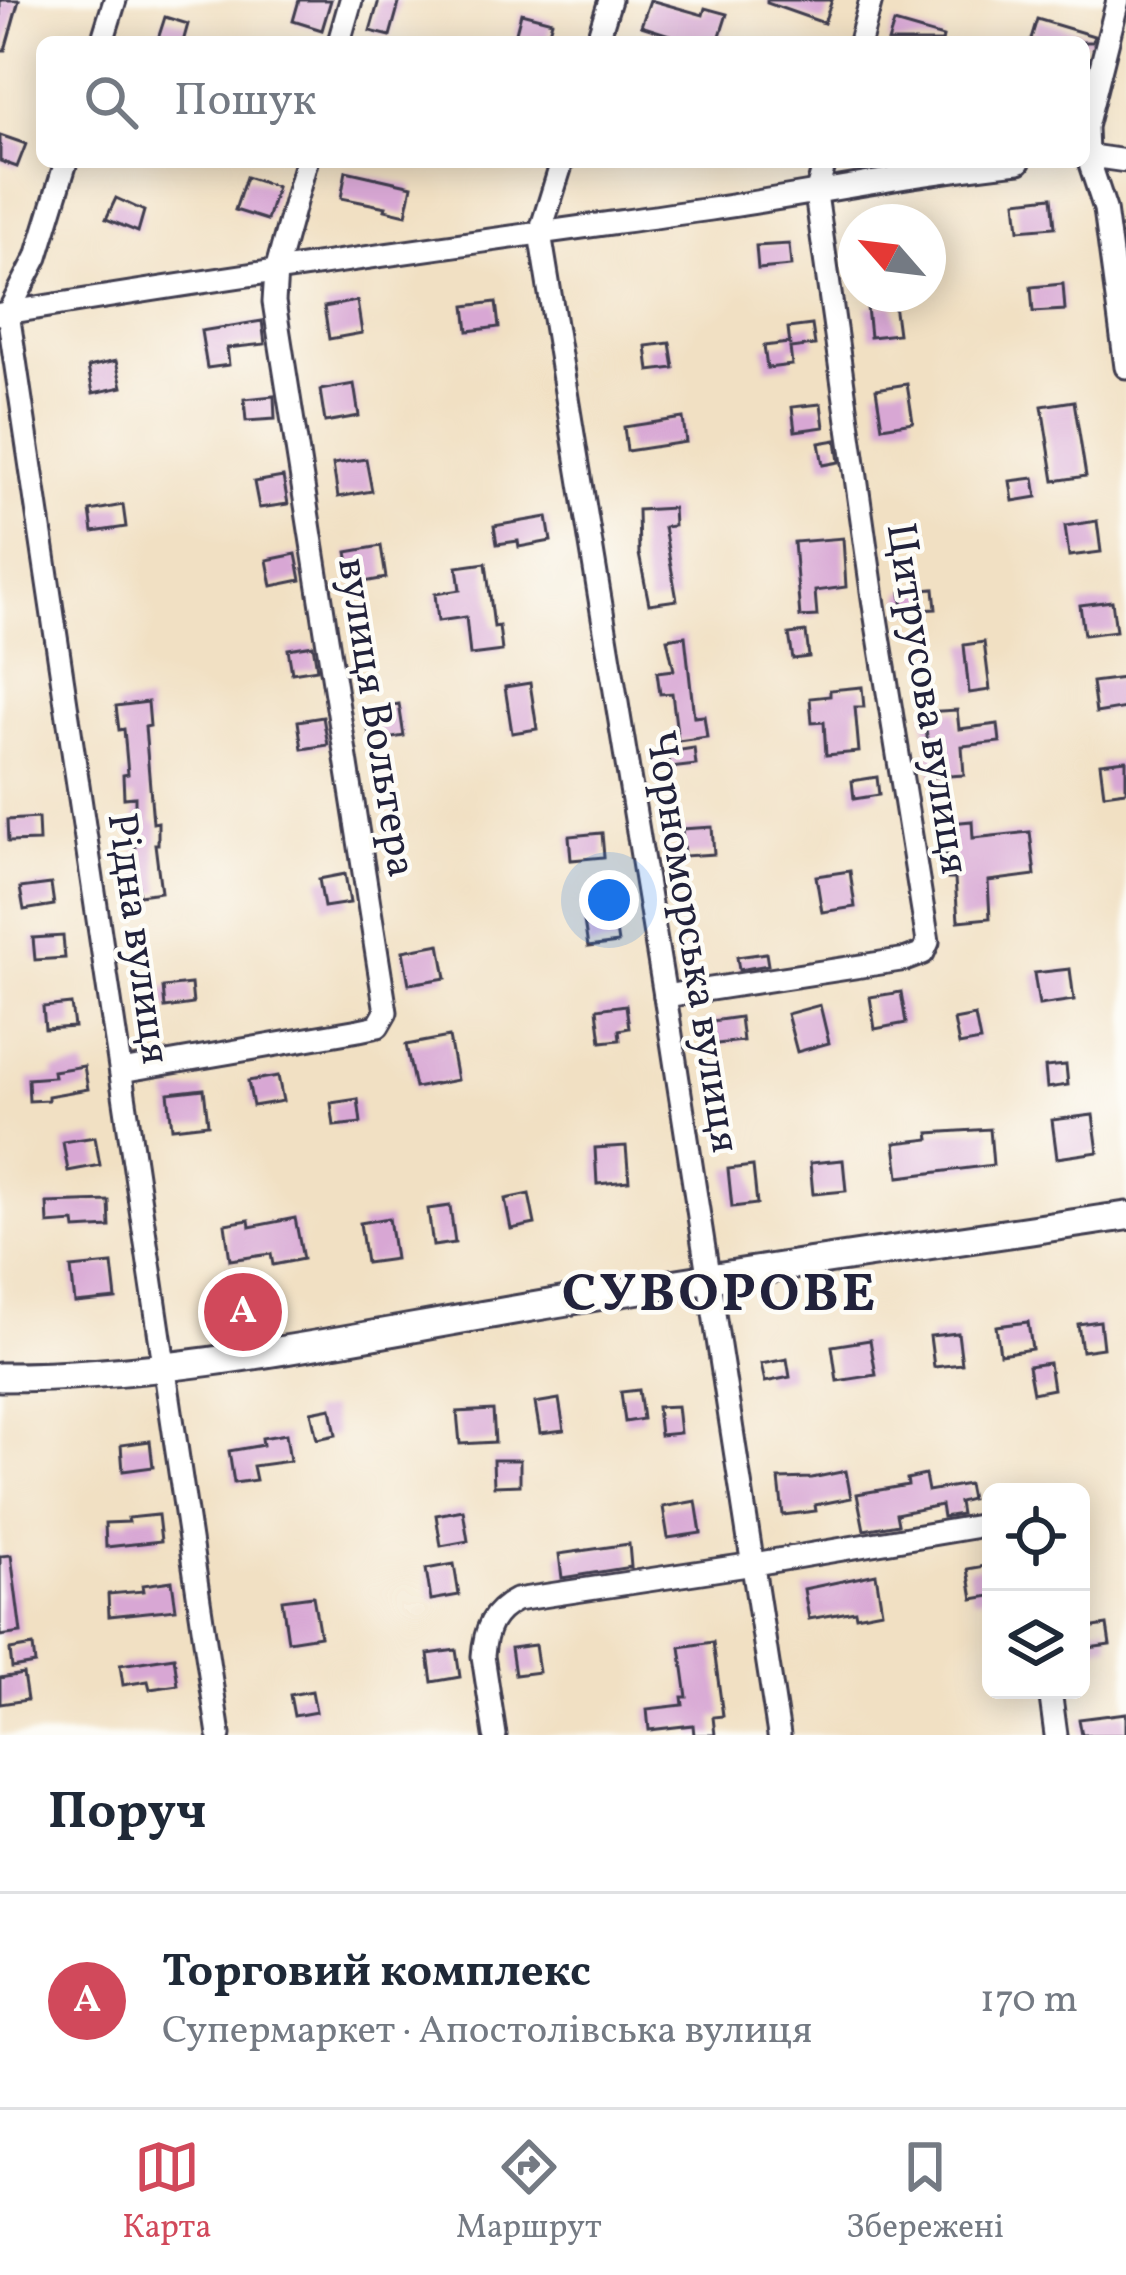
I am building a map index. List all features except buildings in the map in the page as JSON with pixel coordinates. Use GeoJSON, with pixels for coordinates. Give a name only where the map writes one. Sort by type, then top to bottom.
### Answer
{"type":"FeatureCollection","features":[{"type":"Feature","properties":{"kind":"street"},"geometry":{"type":"LineString","coordinates":[[104,36],[115,0]]}},
{"type":"Feature","properties":{"kind":"street"},"geometry":{"type":"LineString","coordinates":[[342,36],[351,0]]}},
{"type":"Feature","properties":{"kind":"street"},"geometry":{"type":"LineString","coordinates":[[600,36],[610,0]]}},
{"type":"Feature","properties":{"kind":"street"},"geometry":{"type":"LineString","coordinates":[[862,36],[872,0]]}},
{"type":"Feature","properties":{"kind":"street"},"geometry":{"type":"LineString","coordinates":[[1090,111],[1118,0]]}},
{"type":"Feature","properties":{"kind":"street"},"geometry":{"type":"LineString","coordinates":[[1090,156],[1126,160]]}},
{"type":"Feature","properties":{"kind":"street"},"geometry":{"type":"LineString","coordinates":[[3,311],[37,257],[64,168]]}},
{"type":"Feature","properties":{"kind":"street","name":"вулиця Вольтера"},"geometry":{"type":"LineString","coordinates":[[122,1071],[378,1026],[386,1012],[274,302],[276,271],[304,168]]}},
{"type":"Feature","properties":{"kind":"street","name":"Чорноморська вулиця"},"geometry":{"type":"LineString","coordinates":[[560,168],[540,233],[779,1735]]}},
{"type":"Feature","properties":{"kind":"street"},"geometry":{"type":"LineString","coordinates":[[816,194],[823,168]]}},
{"type":"Feature","properties":{"kind":"street"},"geometry":{"type":"LineString","coordinates":[[3,311],[816,194],[957,168]]}},
{"type":"Feature","properties":{"kind":"street"},"geometry":{"type":"LineString","coordinates":[[1090,168],[1105,209],[1126,367]]}},
{"type":"Feature","properties":{"kind":"street","name":"Цитрусова вулиця"},"geometry":{"type":"LineString","coordinates":[[665,996],[907,959],[923,953],[928,942],[816,194]]}},
{"type":"Feature","properties":{"kind":"street","name":"Рідна вулиця"},"geometry":{"type":"LineString","coordinates":[[3,311],[122,1071],[219,1735]]}},
{"type":"Feature","properties":{"kind":"street"},"geometry":{"type":"LineString","coordinates":[[0,1377],[166,1369],[708,1277],[1126,1216]]}},
{"type":"Feature","properties":{"kind":"street"},"geometry":{"type":"LineString","coordinates":[[495,1735],[484,1644],[491,1621],[506,1605],[542,1594],[982,1526]]}},
{"type":"Feature","properties":{"kind":"street"},"geometry":{"type":"LineString","coordinates":[[1051,1699],[1056,1735]]}},
{"type":"Feature","properties":{"kind":"place","name":"Торговий комплекс"},"geometry":{"type":"Point","coordinates":[243,1312]}},
{"type":"Feature","properties":{"kind":"district","name":"СУВОРОВЕ"},"geometry":{"type":"Point","coordinates":[720,1291]}}]}
